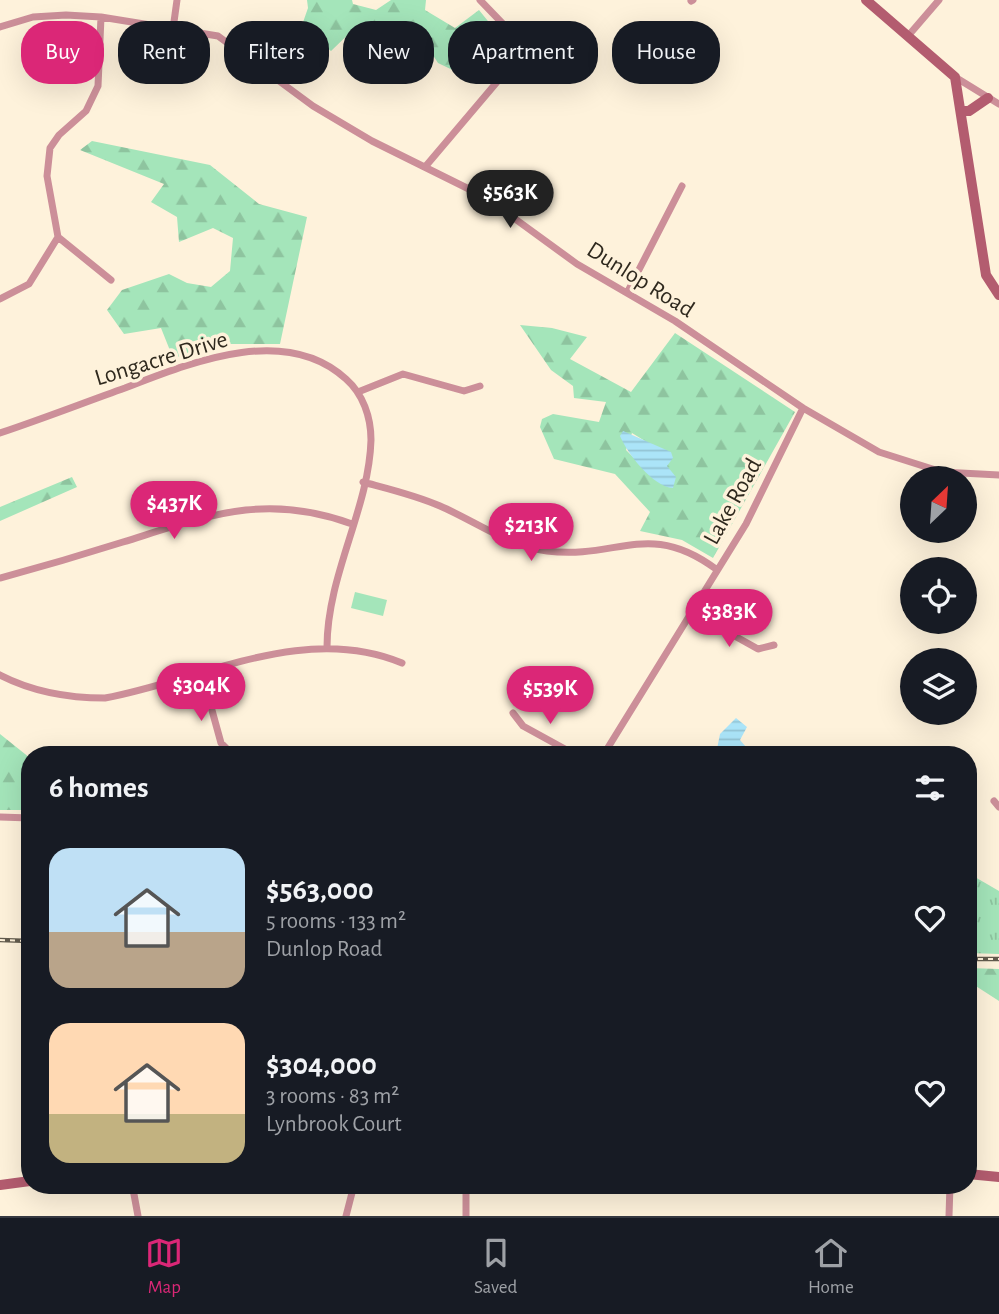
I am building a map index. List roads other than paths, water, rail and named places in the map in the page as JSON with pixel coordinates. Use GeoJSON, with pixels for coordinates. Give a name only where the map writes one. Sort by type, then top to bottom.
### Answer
{"type":"FeatureCollection","features":[{"type":"Feature","properties":{"kind":"main road"},"geometry":{"type":"LineString","coordinates":[[866,0],[955,77],[986,275],[999,295]]}},
{"type":"Feature","properties":{"kind":"main road"},"geometry":{"type":"LineString","coordinates":[[961,111],[969,111],[988,98]]}},
{"type":"Feature","properties":{"kind":"main road"},"geometry":{"type":"LineString","coordinates":[[977,1175],[999,1177]]}},
{"type":"Feature","properties":{"kind":"main road"},"geometry":{"type":"LineString","coordinates":[[0,1185],[21,1182]]}},
{"type":"Feature","properties":{"kind":"street"},"geometry":{"type":"LineString","coordinates":[[174,21],[177,0]]}},
{"type":"Feature","properties":{"kind":"street"},"geometry":{"type":"LineString","coordinates":[[480,0],[500,21]]}},
{"type":"Feature","properties":{"kind":"street"},"geometry":{"type":"LineString","coordinates":[[908,36],[939,0]]}},
{"type":"Feature","properties":{"kind":"street","name":"Dunlop Road"},"geometry":{"type":"LineString","coordinates":[[0,27],[52,15],[125,21]]}},
{"type":"Feature","properties":{"kind":"street"},"geometry":{"type":"LineString","coordinates":[[0,299],[29,284],[58,237],[47,160],[59,135],[86,111],[98,86],[101,17]]}},
{"type":"Feature","properties":{"kind":"street","name":"Dunlop Road"},"geometry":{"type":"LineString","coordinates":[[210,35],[218,36],[313,106],[366,138],[485,197],[577,264],[674,321],[803,408],[901,461],[942,472],[999,475]]}},
{"type":"Feature","properties":{"kind":"street"},"geometry":{"type":"LineString","coordinates":[[955,77],[999,104]]}},
{"type":"Feature","properties":{"kind":"street"},"geometry":{"type":"LineString","coordinates":[[425,167],[495,84]]}},
{"type":"Feature","properties":{"kind":"street"},"geometry":{"type":"LineString","coordinates":[[627,293],[682,186]]}},
{"type":"Feature","properties":{"kind":"street"},"geometry":{"type":"LineString","coordinates":[[58,237],[111,280]]}},
{"type":"Feature","properties":{"kind":"street","name":"Longacre Drive"},"geometry":{"type":"LineString","coordinates":[[0,433],[173,369],[231,354],[284,352],[305,356],[335,369],[358,392],[370,426],[363,482],[329,608],[327,647]]}},
{"type":"Feature","properties":{"kind":"street"},"geometry":{"type":"LineString","coordinates":[[358,392],[403,374],[464,391],[480,387]]}},
{"type":"Feature","properties":{"kind":"street","name":"Lake Road"},"geometry":{"type":"LineString","coordinates":[[609,746],[746,524],[803,408]]}},
{"type":"Feature","properties":{"kind":"street"},"geometry":{"type":"LineString","coordinates":[[363,482],[415,495],[531,548],[573,552],[654,542],[676,545],[716,569]]}},
{"type":"Feature","properties":{"kind":"street"},"geometry":{"type":"LineString","coordinates":[[0,578],[239,509],[285,508],[329,516],[352,524]]}},
{"type":"Feature","properties":{"kind":"street"},"geometry":{"type":"LineString","coordinates":[[690,611],[758,649],[774,645]]}},
{"type":"Feature","properties":{"kind":"street"},"geometry":{"type":"LineString","coordinates":[[0,675],[44,692],[75,698],[105,698],[292,650],[327,647],[363,650],[402,663]]}},
{"type":"Feature","properties":{"kind":"street"},"geometry":{"type":"LineString","coordinates":[[202,674],[224,746]]}},
{"type":"Feature","properties":{"kind":"street"},"geometry":{"type":"LineString","coordinates":[[513,713],[523,726],[559,746]]}},
{"type":"Feature","properties":{"kind":"street"},"geometry":{"type":"LineString","coordinates":[[0,817],[21,818]]}},
{"type":"Feature","properties":{"kind":"street"},"geometry":{"type":"LineString","coordinates":[[134,1194],[138,1216]]}},
{"type":"Feature","properties":{"kind":"street"},"geometry":{"type":"LineString","coordinates":[[346,1216],[352,1194]]}},
{"type":"Feature","properties":{"kind":"street"},"geometry":{"type":"LineString","coordinates":[[466,1194],[466,1216]]}},
{"type":"Feature","properties":{"kind":"street"},"geometry":{"type":"LineString","coordinates":[[949,1216],[950,1194]]}},
{"type":"Feature","properties":{"kind":"water"},"geometry":{"type":"Polygon","coordinates":[[[623,431],[671,452],[673,458],[667,466],[676,477],[673,488],[649,476],[623,443],[620,436],[623,431]]]}},
{"type":"Feature","properties":{"kind":"water"},"geometry":{"type":"Polygon","coordinates":[[[736,718],[747,727],[740,740],[745,746],[718,746],[720,734],[736,718]]]}},
{"type":"Feature","properties":{"kind":"railway"},"geometry":{"type":"LineString","coordinates":[[0,940],[21,941]]}},
{"type":"Feature","properties":{"kind":"railway"},"geometry":{"type":"LineString","coordinates":[[977,959],[999,959]]}}]}
